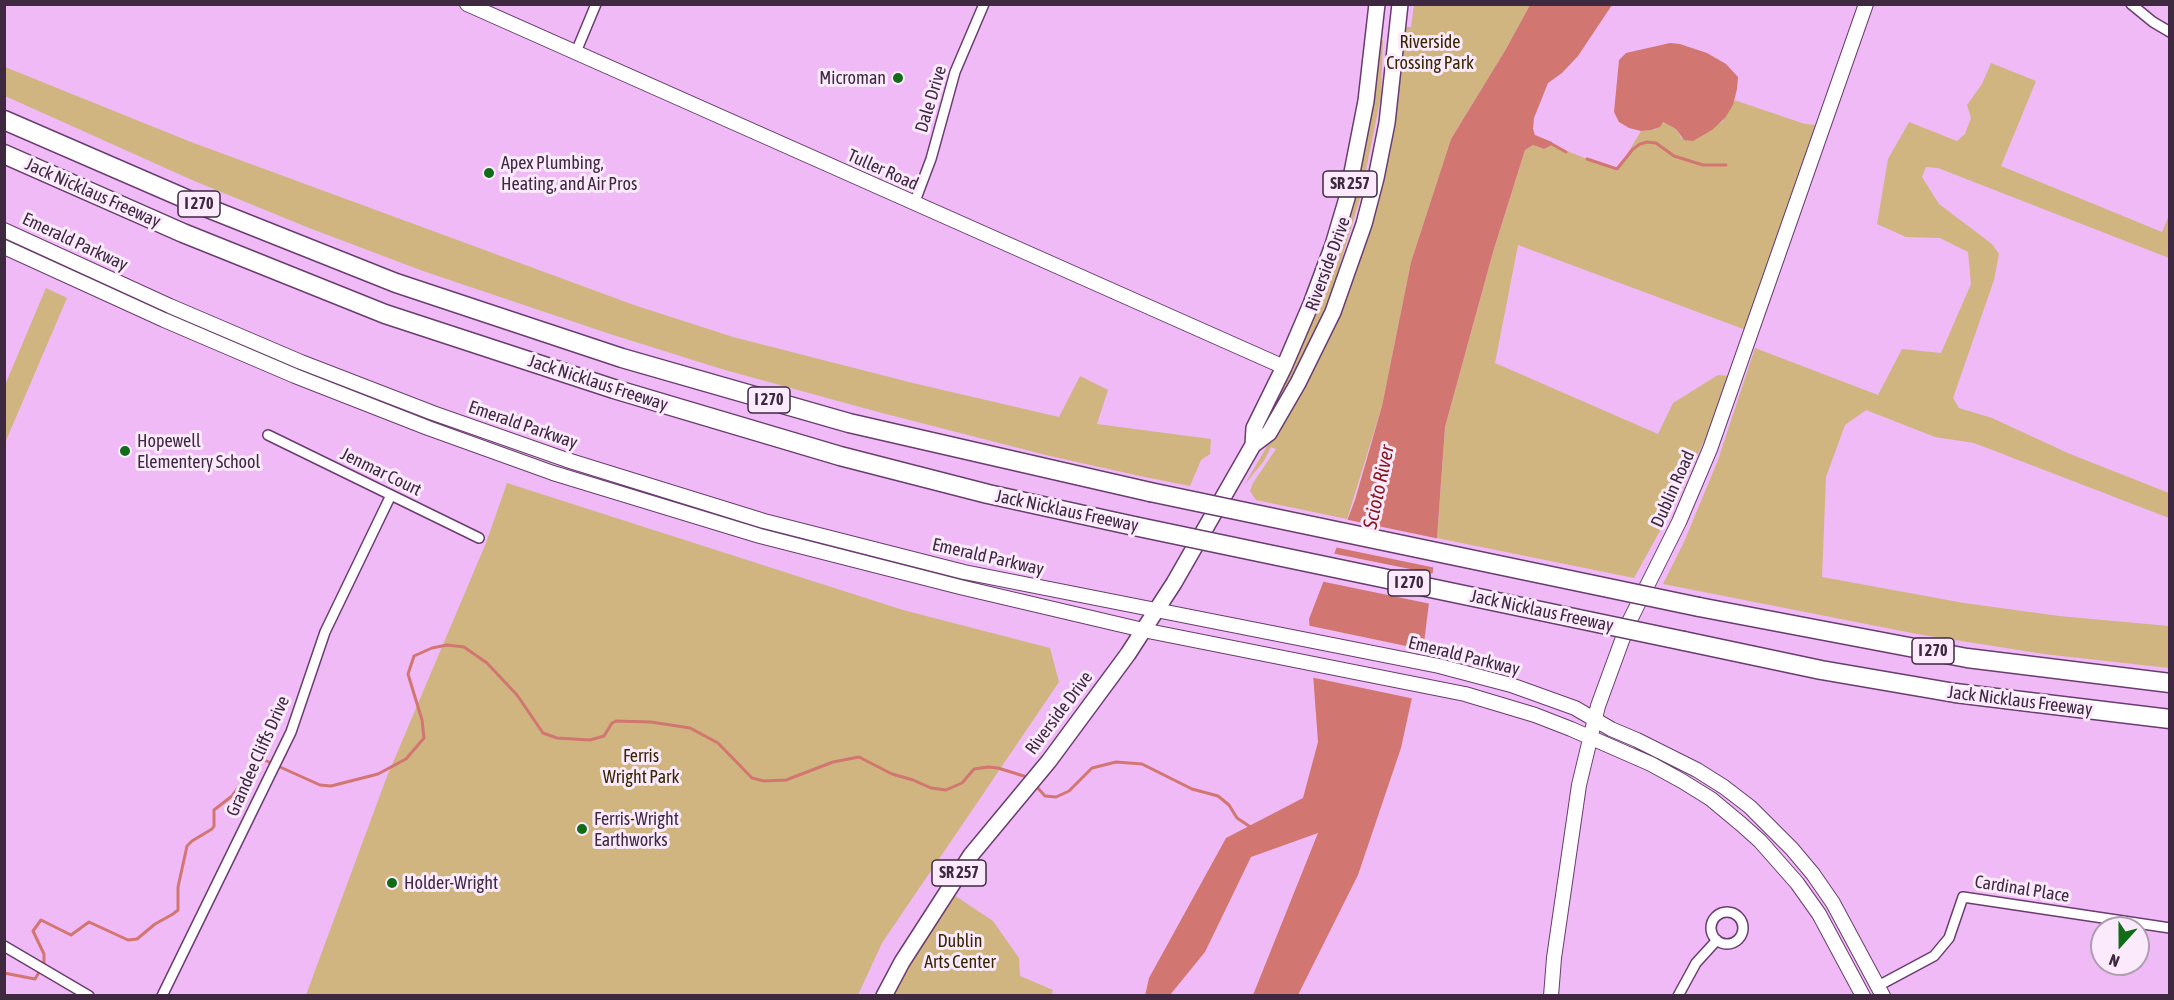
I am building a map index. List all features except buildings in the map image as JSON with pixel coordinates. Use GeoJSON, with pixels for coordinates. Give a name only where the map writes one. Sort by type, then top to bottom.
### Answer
{"type":"FeatureCollection","features":[{"type":"Feature","properties":{"kind":"highway","name":"Jack Nicklaus Freeway"},"geometry":{"type":"LineString","coordinates":[[4,120],[200,205],[396,283],[622,358],[849,423],[1150,492],[1699,607],[1967,658],[2169,683]]}},
{"type":"Feature","properties":{"kind":"highway","name":"Jack Nicklaus Freeway"},"geometry":{"type":"LineString","coordinates":[[4,154],[183,233],[385,314],[614,390],[840,456],[988,494],[1134,526],[1821,670],[1956,693],[2169,719]]}},
{"type":"Feature","properties":{"kind":"main road","name":"Tuller Road"},"geometry":{"type":"LineString","coordinates":[[467,4],[1284,367]]}},
{"type":"Feature","properties":{"kind":"main road","name":"Riverside Drive"},"geometry":{"type":"LineString","coordinates":[[1253,445],[1254,428],[1284,367],[1323,272],[1347,198],[1366,101],[1377,4]]}},
{"type":"Feature","properties":{"kind":"main road","name":"Riverside Drive"},"geometry":{"type":"LineString","coordinates":[[884,996],[902,962],[971,855],[1049,761],[1143,630],[1174,583],[1253,445],[1269,433],[1298,383],[1333,312],[1353,257],[1376,178],[1387,123],[1400,4]]}},
{"type":"Feature","properties":{"kind":"main road","name":"Dublin Road"},"geometry":{"type":"LineString","coordinates":[[1551,996],[1554,958],[1579,785],[1595,718],[1628,624],[1679,522],[1710,449],[1866,4]]}},
{"type":"Feature","properties":{"kind":"main road","name":"Emerald Parkway"},"geometry":{"type":"LineString","coordinates":[[4,230],[170,306],[301,362],[433,413],[567,460],[764,521],[964,572],[1439,666],[1542,696],[1595,718],[1611,729],[1697,770],[1750,807],[1792,849],[1813,874],[1833,903],[1880,991]]}},
{"type":"Feature","properties":{"kind":"main road","name":"Emerald Parkway"},"geometry":{"type":"LineString","coordinates":[[4,247],[164,320],[295,376],[428,428],[553,472],[760,536],[960,587],[1143,630],[1433,687],[1535,715],[1651,764],[1711,799],[1760,841],[1797,883],[1819,914],[1863,996]]}},
{"type":"Feature","properties":{"kind":"street"},"geometry":{"type":"LineString","coordinates":[[576,52],[596,4]]}},
{"type":"Feature","properties":{"kind":"street","name":"Dale Drive"},"geometry":{"type":"LineString","coordinates":[[914,204],[928,168],[955,72],[984,4]]}},
{"type":"Feature","properties":{"kind":"street"},"geometry":{"type":"LineString","coordinates":[[2131,4],[2169,32]]}},
{"type":"Feature","properties":{"kind":"street","name":"Jenmar Court"},"geometry":{"type":"LineString","coordinates":[[268,435],[479,538]]}},
{"type":"Feature","properties":{"kind":"street","name":"Grandee Cliffs Drive"},"geometry":{"type":"LineString","coordinates":[[162,996],[291,732],[325,633],[391,495]]}},
{"type":"Feature","properties":{"kind":"street","name":"Cardinal Place"},"geometry":{"type":"LineString","coordinates":[[1880,991],[1934,956],[1949,938],[1963,897],[2169,928]]}},
{"type":"Feature","properties":{"kind":"street"},"geometry":{"type":"LineString","coordinates":[[1678,996],[1696,963],[1717,940]]}},
{"type":"Feature","properties":{"kind":"street"},"geometry":{"type":"LineString","coordinates":[[4,946],[89,996]]}},
{"type":"Feature","properties":{"kind":"green space","name":"Riverside Crossing Park"},"geometry":{"type":"Polygon","coordinates":[[[1414,5],[1530,5],[1451,139],[1411,262],[1382,406],[1347,519],[1256,500],[1250,491],[1253,483],[1276,449],[1271,447],[1264,461],[1244,485],[1303,385],[1337,317],[1404,27],[1411,27],[1414,5]]]}},
{"type":"Feature","properties":{"kind":"green space"},"geometry":{"type":"Polygon","coordinates":[[[1378,40],[1383,40],[1381,96],[1361,195],[1323,321],[1274,413],[1271,412],[1295,365],[1302,338],[1319,295],[1378,40]]]}},
{"type":"Feature","properties":{"kind":"green space"},"geometry":{"type":"Polygon","coordinates":[[[1991,63],[2036,81],[2001,166],[2162,232],[2169,215],[2169,258],[1938,168],[1926,167],[1922,177],[1939,204],[1992,244],[1999,254],[1994,280],[1953,398],[1959,408],[1992,418],[2070,454],[2169,493],[2169,518],[1974,443],[1935,437],[1866,410],[1845,425],[1826,477],[1822,577],[1964,603],[2059,616],[2169,626],[2169,668],[2044,654],[1917,634],[1663,584],[1684,542],[1718,460],[1755,348],[1878,395],[1902,349],[1941,353],[1971,284],[1968,252],[1940,238],[1906,237],[1877,224],[1888,159],[1909,122],[1957,141],[1965,134],[1971,118],[1967,105],[1982,84],[1991,63]]]}},
{"type":"Feature","properties":{"kind":"green space"},"geometry":{"type":"Polygon","coordinates":[[[5,67],[191,142],[634,305],[733,337],[1059,417],[1080,376],[1108,390],[1097,424],[1211,439],[1210,454],[1201,460],[1190,486],[1140,476],[1050,456],[882,413],[725,370],[610,334],[423,271],[192,180],[5,96],[5,67]]]}},
{"type":"Feature","properties":{"kind":"green space"},"geometry":{"type":"Polygon","coordinates":[[[1734,100],[1805,124],[1817,125],[1746,330],[1518,245],[1495,363],[1658,434],[1673,403],[1718,375],[1731,376],[1693,465],[1634,578],[1437,538],[1445,427],[1493,252],[1525,150],[1533,145],[1544,149],[1552,145],[1617,171],[1641,131],[1656,129],[1663,122],[1676,129],[1682,139],[1722,122],[1734,100]]]}},
{"type":"Feature","properties":{"kind":"green space"},"geometry":{"type":"Polygon","coordinates":[[[46,288],[67,298],[5,443],[5,385],[46,288]]]}},
{"type":"Feature","properties":{"kind":"green space","name":"Ferris Wright Park"},"geometry":{"type":"Polygon","coordinates":[[[507,483],[903,610],[1050,648],[1059,682],[882,943],[858,995],[306,995],[386,779],[486,543],[507,483]]]}},
{"type":"Feature","properties":{"kind":"green space","name":"Dublin Arts Center"},"geometry":{"type":"Polygon","coordinates":[[[948,891],[993,921],[1019,958],[1020,976],[1053,990],[1051,996],[884,996],[948,891]]]}},
{"type":"Feature","properties":{"kind":"water","name":"Scioto River"},"geometry":{"type":"Polygon","coordinates":[[[1530,5],[1612,5],[1578,56],[1562,73],[1548,83],[1534,118],[1533,129],[1535,135],[1552,142],[1552,145],[1544,149],[1533,145],[1525,150],[1493,252],[1445,427],[1437,538],[1424,643],[1401,748],[1358,875],[1298,995],[1253,995],[1318,833],[1251,857],[1205,952],[1170,995],[1145,996],[1149,978],[1226,838],[1303,798],[1318,742],[1309,619],[1355,500],[1382,406],[1411,262],[1451,139],[1530,5]]]}},
{"type":"Feature","properties":{"kind":"water"},"geometry":{"type":"Polygon","coordinates":[[[1670,43],[1707,53],[1726,64],[1738,77],[1733,105],[1725,118],[1712,130],[1693,141],[1684,140],[1676,129],[1663,122],[1660,127],[1651,130],[1641,131],[1629,128],[1619,122],[1614,112],[1619,60],[1626,53],[1670,43]]]}},
{"type":"Feature","properties":{"kind":"pier"},"geometry":{"type":"Polygon","coordinates":[[[1344,519],[1440,539],[1436,568],[1334,547],[1344,519]]]}},
{"type":"Feature","properties":{"kind":"pier"},"geometry":{"type":"Polygon","coordinates":[[[1331,553],[1435,574],[1431,604],[1320,581],[1331,553]]]}},
{"type":"Feature","properties":{"kind":"pier"},"geometry":{"type":"Polygon","coordinates":[[[1306,625],[1425,650],[1415,699],[1310,677],[1306,625]]]}},
{"type":"Feature","properties":{"kind":"waterway"},"geometry":{"type":"LineString","coordinates":[[1587,159],[1617,169],[1633,149],[1647,142],[1656,143],[1674,156],[1703,165],[1726,165]]}},
{"type":"Feature","properties":{"kind":"waterway"},"geometry":{"type":"LineString","coordinates":[[1550,143],[1566,152]]}},
{"type":"Feature","properties":{"kind":"waterway"},"geometry":{"type":"LineString","coordinates":[[249,771],[260,758],[320,785],[331,786],[378,774],[406,759],[424,738],[422,720],[408,674],[414,656],[432,648],[447,645],[464,647],[487,663],[517,695],[543,733],[557,738],[590,740],[604,736],[612,723],[616,721],[651,722],[690,728],[718,743],[752,778],[764,781],[786,780],[833,762],[859,757],[892,774],[931,788],[946,790],[962,783],[974,769],[998,768],[1027,777]]}},
{"type":"Feature","properties":{"kind":"waterway"},"geometry":{"type":"LineString","coordinates":[[1036,786],[1045,796],[1056,797],[1069,791],[1092,768],[1116,762],[1142,764],[1192,789],[1218,796],[1229,805],[1237,818],[1252,828]]}},
{"type":"Feature","properties":{"kind":"waterway"},"geometry":{"type":"LineString","coordinates":[[4,973],[35,979],[44,964],[44,954],[33,931],[41,920],[71,935],[89,922],[128,940],[137,939],[155,924],[178,910],[178,887],[187,846],[212,829],[214,810],[232,796],[242,782]]}},
{"type":"Feature","properties":{"kind":"place","name":"Microman"},"geometry":{"type":"Point","coordinates":[898,78]}},
{"type":"Feature","properties":{"kind":"place","name":"Apex Plumbing, Heating, and Air Pros"},"geometry":{"type":"Point","coordinates":[489,173]}},
{"type":"Feature","properties":{"kind":"place","name":"Hopewell Elementery School"},"geometry":{"type":"Point","coordinates":[125,451]}},
{"type":"Feature","properties":{"kind":"place","name":"Ferris-Wright Earthworks"},"geometry":{"type":"Point","coordinates":[582,829]}},
{"type":"Feature","properties":{"kind":"place","name":"Holder-Wright"},"geometry":{"type":"Point","coordinates":[392,883]}}]}
